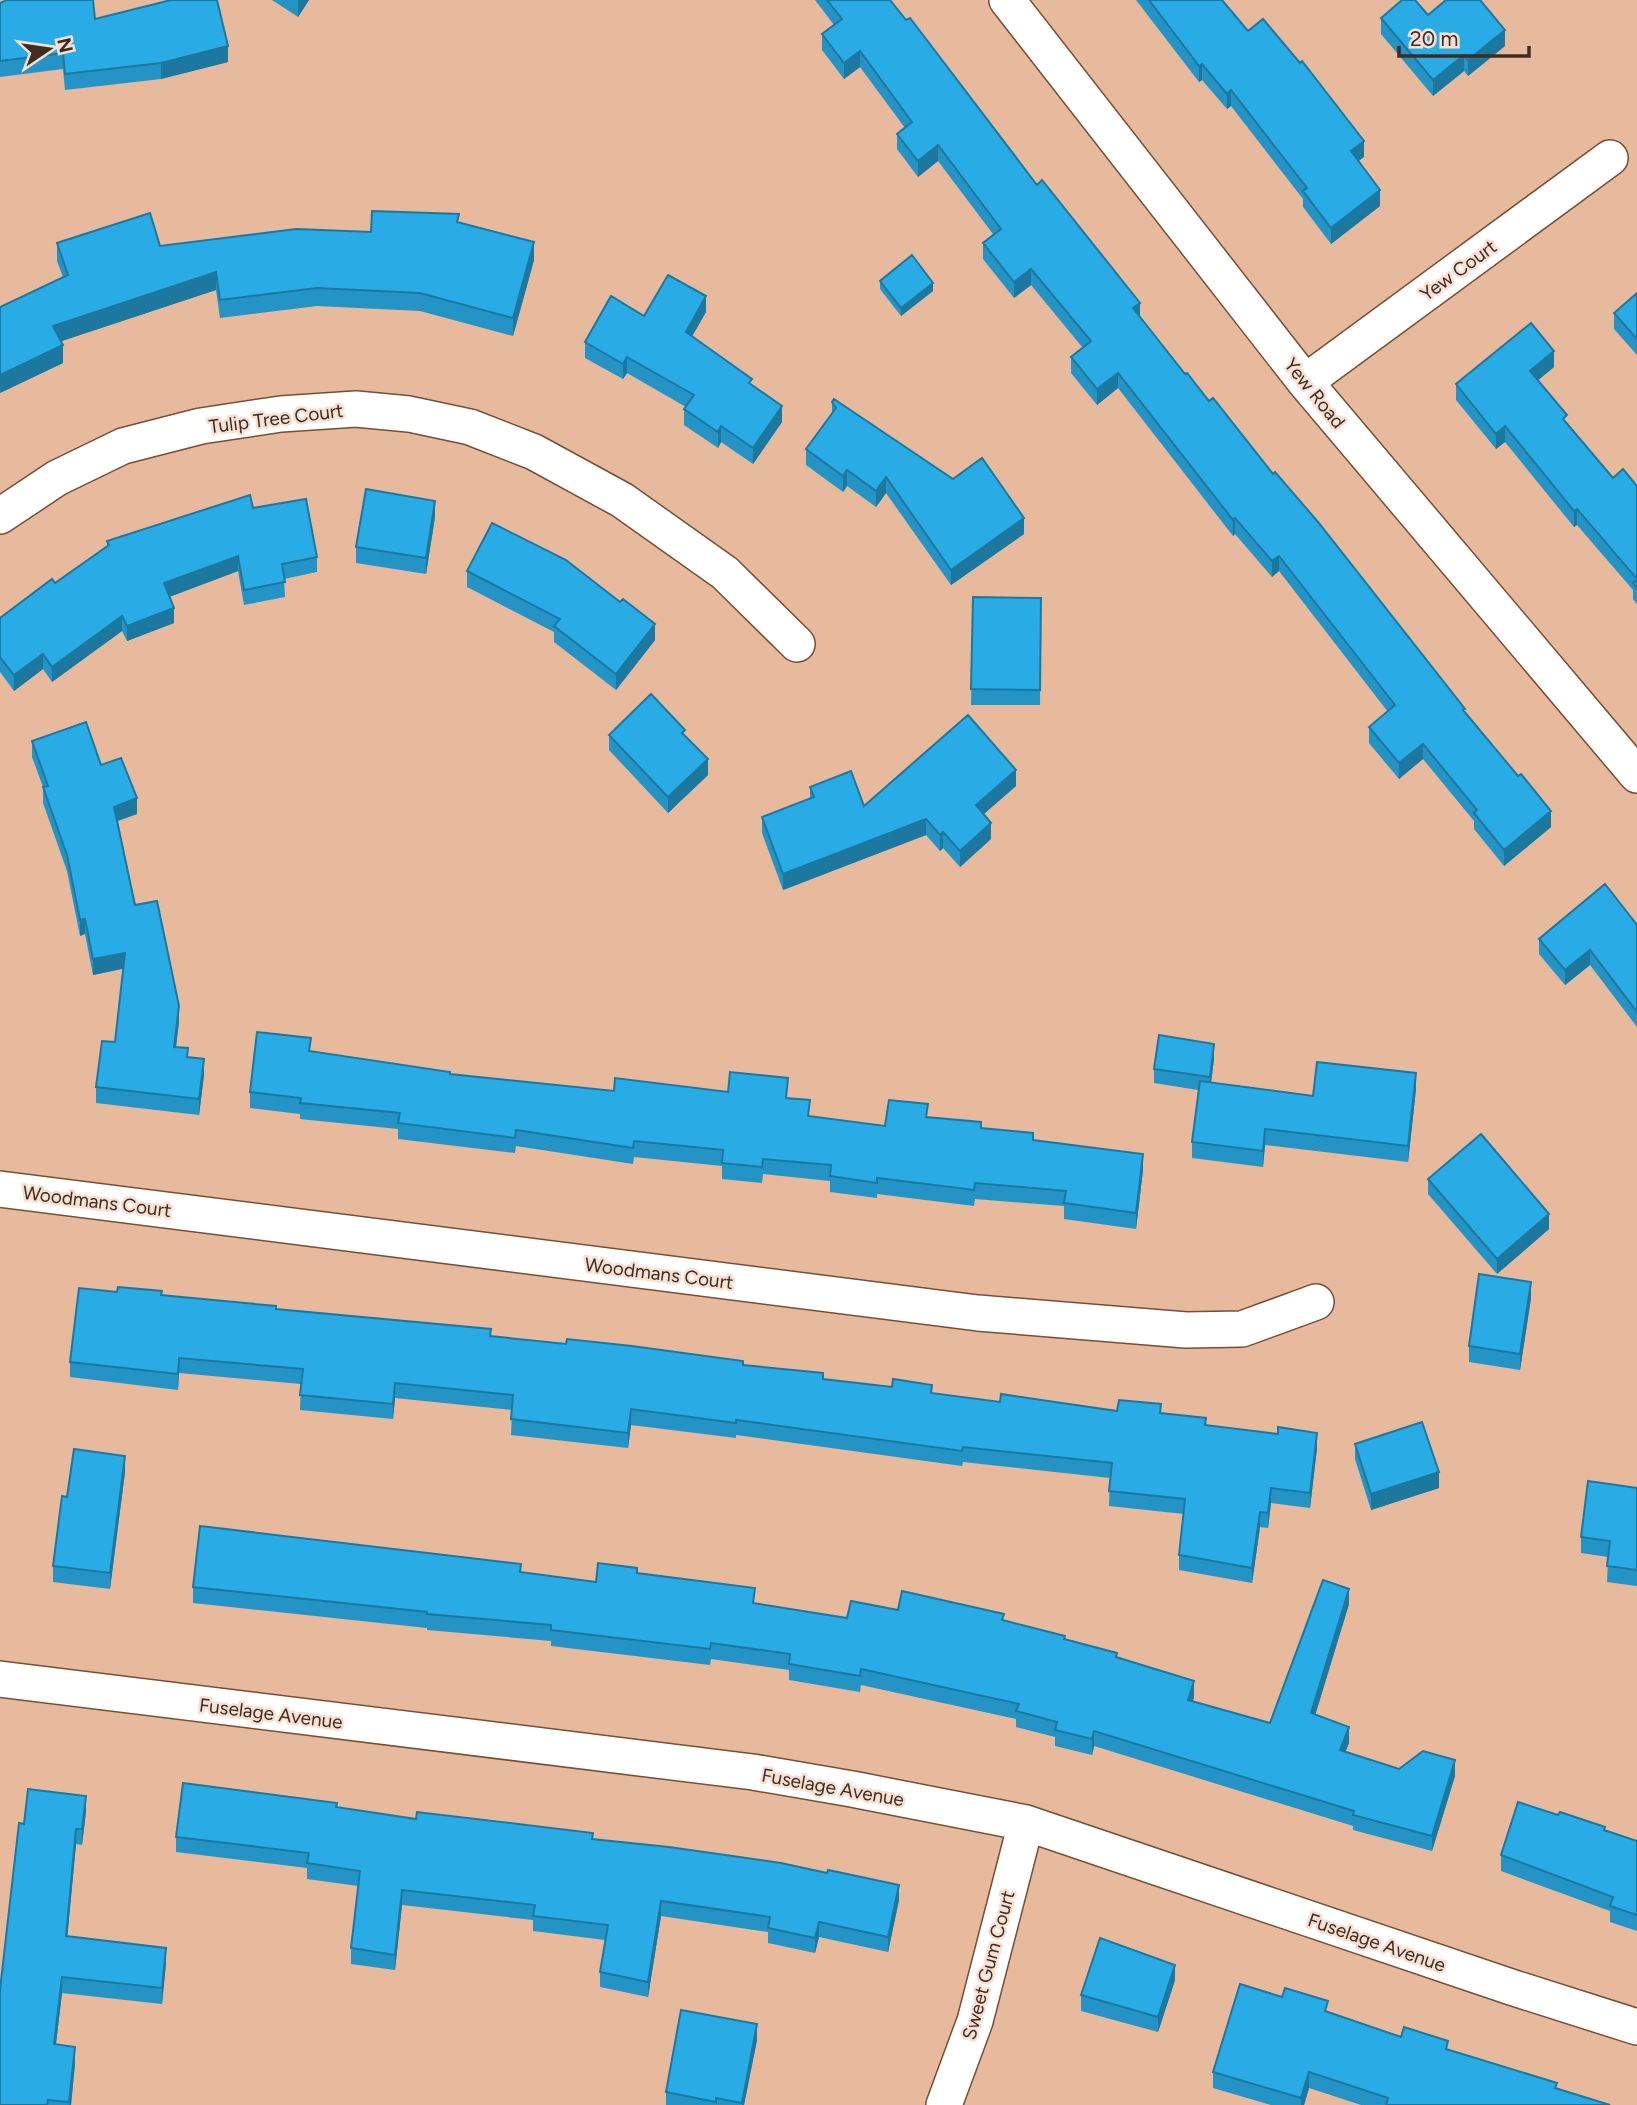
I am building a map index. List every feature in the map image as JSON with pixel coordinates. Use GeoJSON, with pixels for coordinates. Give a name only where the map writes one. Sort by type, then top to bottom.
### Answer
{"type":"FeatureCollection","features":[{"type":"Feature","properties":{"kind":"street","name":"Yew Road"},"geometry":{"type":"LineString","coordinates":[[1007,0],[1305,382],[1637,775]]}},
{"type":"Feature","properties":{"kind":"street","name":"Yew Court"},"geometry":{"type":"LineString","coordinates":[[1305,382],[1610,158]]}},
{"type":"Feature","properties":{"kind":"street","name":"Tulip Tree Court"},"geometry":{"type":"LineString","coordinates":[[0,516],[57,478],[122,446],[201,426],[281,414],[356,409],[409,414],[470,427],[534,452],[622,500],[725,573],[797,644]]}},
{"type":"Feature","properties":{"kind":"street","name":"Woodmans Court"},"geometry":{"type":"LineString","coordinates":[[0,1189],[978,1313],[1113,1325],[1186,1331],[1242,1329],[1316,1302]]}},
{"type":"Feature","properties":{"kind":"street","name":"Fuselage Avenue"},"geometry":{"type":"LineString","coordinates":[[0,1679],[753,1772],[852,1788],[1026,1823],[1501,1984],[1637,2027]]}},
{"type":"Feature","properties":{"kind":"street","name":"Sweet Gum Court"},"geometry":{"type":"LineString","coordinates":[[944,2105],[975,2021],[1026,1823]]}},
{"type":"Feature","properties":{"kind":"building"},"geometry":{"type":"Polygon","coordinates":[[[7,0],[93,0],[95,19],[171,0],[217,0],[228,46],[161,63],[65,74],[63,53],[0,61],[0,3],[7,0]]]}},
{"type":"Feature","properties":{"kind":"building"},"geometry":{"type":"Polygon","coordinates":[[[827,0],[890,0],[906,20],[910,18],[1037,185],[1042,180],[1140,303],[1133,308],[1185,374],[1187,373],[1209,401],[1213,398],[1273,474],[1275,472],[1318,522],[1465,709],[1463,710],[1551,811],[1504,850],[1474,813],[1477,810],[1423,744],[1399,763],[1369,727],[1395,705],[1279,556],[1272,561],[1235,518],[1233,520],[1118,373],[1097,389],[1071,357],[1091,341],[1031,269],[1014,282],[983,243],[1001,229],[938,145],[918,161],[897,134],[912,122],[860,51],[844,63],[822,34],[842,19],[827,0]]]}},
{"type":"Feature","properties":{"kind":"building"},"geometry":{"type":"Polygon","coordinates":[[[1149,0],[1222,0],[1248,31],[1263,19],[1300,63],[1302,61],[1364,141],[1351,151],[1380,190],[1331,228],[1303,191],[1307,188],[1231,90],[1227,94],[1202,64],[1199,66],[1149,0]]]}},
{"type":"Feature","properties":{"kind":"building"},"geometry":{"type":"Polygon","coordinates":[[[1402,0],[1415,0],[1428,15],[1446,0],[1480,0],[1505,30],[1468,60],[1464,55],[1433,80],[1381,18],[1402,0]]]}},
{"type":"Feature","properties":{"kind":"building"},"geometry":{"type":"Polygon","coordinates":[[[372,211],[459,214],[457,222],[534,242],[513,318],[420,293],[317,288],[220,300],[216,272],[53,326],[63,345],[0,375],[0,307],[68,275],[57,243],[150,213],[160,246],[296,229],[371,232],[372,211]]]}},
{"type":"Feature","properties":{"kind":"building"},"geometry":{"type":"Polygon","coordinates":[[[912,255],[933,283],[901,308],[880,281],[912,255]]]}},
{"type":"Feature","properties":{"kind":"building"},"geometry":{"type":"Polygon","coordinates":[[[668,275],[706,296],[686,332],[752,379],[749,383],[782,406],[753,448],[721,426],[718,432],[684,409],[694,395],[627,357],[623,364],[585,342],[611,296],[644,316],[668,275]]]}},
{"type":"Feature","properties":{"kind":"building"},"geometry":{"type":"Polygon","coordinates":[[[1637,293],[1637,339],[1614,313],[1637,293]]]}},
{"type":"Feature","properties":{"kind":"building"},"geometry":{"type":"Polygon","coordinates":[[[1531,323],[1554,351],[1530,371],[1567,415],[1563,419],[1613,478],[1623,469],[1637,486],[1637,579],[1577,509],[1574,511],[1505,426],[1496,434],[1456,384],[1531,323]]]}},
{"type":"Feature","properties":{"kind":"building"},"geometry":{"type":"Polygon","coordinates":[[[834,399],[953,479],[982,458],[1024,518],[951,570],[886,477],[876,491],[847,470],[843,476],[806,449],[836,408],[832,402],[834,399]]]}},
{"type":"Feature","properties":{"kind":"building"},"geometry":{"type":"Polygon","coordinates":[[[366,489],[435,501],[426,558],[356,547],[366,489]]]}},
{"type":"Feature","properties":{"kind":"building"},"geometry":{"type":"Polygon","coordinates":[[[250,495],[253,508],[306,499],[317,557],[282,564],[285,582],[244,590],[238,556],[164,583],[174,608],[127,626],[122,616],[52,667],[43,654],[14,675],[0,657],[0,618],[52,579],[55,583],[109,545],[107,541],[250,495]]]}},
{"type":"Feature","properties":{"kind":"building"},"geometry":{"type":"Polygon","coordinates":[[[492,523],[566,560],[620,602],[623,599],[655,624],[616,674],[554,626],[560,619],[467,571],[492,523]]]}},
{"type":"Feature","properties":{"kind":"building"},"geometry":{"type":"Polygon","coordinates":[[[973,597],[1041,598],[1040,690],[971,689],[973,597]]]}},
{"type":"Feature","properties":{"kind":"building"},"geometry":{"type":"Polygon","coordinates":[[[651,694],[685,730],[682,733],[708,759],[668,797],[609,735],[651,694]]]}},
{"type":"Feature","properties":{"kind":"building"},"geometry":{"type":"Polygon","coordinates":[[[968,715],[1016,770],[976,805],[991,823],[960,851],[943,832],[940,835],[926,819],[783,874],[762,817],[814,797],[810,787],[851,771],[864,806],[968,715]]]}},
{"type":"Feature","properties":{"kind":"building"},"geometry":{"type":"Polygon","coordinates":[[[86,722],[101,765],[121,758],[137,798],[114,807],[135,905],[157,901],[179,1006],[174,1047],[188,1048],[187,1057],[204,1059],[199,1099],[96,1087],[102,1041],[115,1042],[125,953],[93,959],[85,919],[80,920],[67,855],[43,787],[48,786],[32,741],[86,722]]]}},
{"type":"Feature","properties":{"kind":"building"},"geometry":{"type":"Polygon","coordinates":[[[1605,884],[1637,925],[1637,1012],[1590,950],[1565,970],[1539,939],[1605,884]]]}},
{"type":"Feature","properties":{"kind":"building"},"geometry":{"type":"Polygon","coordinates":[[[257,1032],[311,1038],[309,1051],[450,1074],[614,1091],[615,1078],[728,1092],[730,1072],[788,1078],[786,1098],[810,1100],[808,1116],[885,1126],[889,1100],[928,1104],[926,1117],[981,1122],[981,1128],[1033,1133],[1033,1140],[1143,1154],[1136,1213],[1064,1203],[1066,1191],[975,1183],[974,1190],[877,1178],[877,1183],[830,1176],[831,1165],[763,1159],[762,1167],[722,1163],[723,1150],[634,1141],[633,1148],[516,1130],[515,1138],[398,1123],[400,1113],[300,1103],[301,1098],[250,1092],[257,1032]]]}},
{"type":"Feature","properties":{"kind":"building"},"geometry":{"type":"Polygon","coordinates":[[[1159,1035],[1214,1044],[1210,1077],[1154,1069],[1159,1035]]]}},
{"type":"Feature","properties":{"kind":"building"},"geometry":{"type":"Polygon","coordinates":[[[1317,1062],[1416,1073],[1408,1146],[1265,1129],[1263,1151],[1192,1142],[1200,1081],[1313,1096],[1317,1062]]]}},
{"type":"Feature","properties":{"kind":"building"},"geometry":{"type":"Polygon","coordinates":[[[1481,1134],[1549,1214],[1497,1259],[1428,1179],[1481,1134]]]}},
{"type":"Feature","properties":{"kind":"building"},"geometry":{"type":"Polygon","coordinates":[[[1479,1274],[1531,1282],[1520,1354],[1469,1346],[1479,1274]]]}},
{"type":"Feature","properties":{"kind":"building"},"geometry":{"type":"Polygon","coordinates":[[[118,1287],[162,1291],[161,1295],[276,1306],[276,1309],[491,1329],[490,1336],[566,1344],[567,1339],[632,1346],[743,1361],[743,1365],[823,1373],[823,1379],[892,1387],[893,1379],[932,1385],[931,1393],[1000,1402],[1001,1394],[1117,1411],[1119,1400],[1161,1404],[1160,1413],[1206,1418],[1205,1425],[1278,1434],[1278,1427],[1317,1433],[1310,1493],[1271,1488],[1268,1513],[1260,1512],[1252,1568],[1179,1555],[1185,1499],[1109,1491],[1112,1463],[963,1447],[962,1451],[736,1420],[736,1423],[631,1409],[628,1433],[511,1419],[513,1395],[395,1383],[393,1404],[300,1395],[303,1369],[179,1358],[178,1374],[70,1362],[79,1288],[117,1292],[118,1287]]]}},
{"type":"Feature","properties":{"kind":"building"},"geometry":{"type":"Polygon","coordinates":[[[1422,1422],[1439,1472],[1371,1494],[1355,1444],[1422,1422]]]}},
{"type":"Feature","properties":{"kind":"building"},"geometry":{"type":"Polygon","coordinates":[[[74,1449],[125,1456],[110,1573],[53,1566],[62,1496],[67,1497],[74,1449]]]}},
{"type":"Feature","properties":{"kind":"building"},"geometry":{"type":"Polygon","coordinates":[[[1588,1481],[1637,1488],[1637,1570],[1607,1566],[1610,1541],[1581,1537],[1588,1481]]]}},
{"type":"Feature","properties":{"kind":"building"},"geometry":{"type":"Polygon","coordinates":[[[200,1526],[521,1564],[520,1572],[596,1582],[598,1563],[637,1568],[637,1573],[755,1588],[753,1603],[847,1618],[851,1601],[898,1610],[902,1591],[1004,1614],[1002,1620],[1117,1653],[1116,1657],[1194,1681],[1188,1700],[1270,1723],[1323,1580],[1349,1589],[1311,1713],[1349,1727],[1340,1750],[1399,1769],[1423,1751],[1455,1760],[1432,1836],[1353,1815],[1354,1811],[1094,1731],[1092,1739],[1055,1730],[1057,1722],[1016,1711],[1019,1704],[861,1669],[860,1676],[789,1664],[790,1654],[711,1643],[710,1649],[551,1630],[551,1625],[427,1614],[193,1587],[200,1526]]]}},
{"type":"Feature","properties":{"kind":"building"},"geometry":{"type":"Polygon","coordinates":[[[183,1783],[337,1803],[336,1807],[416,1819],[417,1812],[593,1833],[592,1839],[781,1863],[827,1873],[828,1870],[899,1885],[888,1937],[819,1922],[815,1938],[768,1928],[770,1917],[661,1901],[648,1982],[600,1972],[608,1925],[533,1916],[535,1905],[402,1890],[395,1955],[351,1948],[360,1871],[307,1863],[309,1853],[176,1837],[183,1783]]]}},
{"type":"Feature","properties":{"kind":"building"},"geometry":{"type":"Polygon","coordinates":[[[28,1789],[86,1796],[82,1829],[76,1829],[66,1936],[166,1948],[162,1988],[62,1977],[54,2044],[75,2047],[69,2102],[48,2100],[47,2105],[0,2105],[0,1990],[19,1823],[24,1824],[28,1789]]]}},
{"type":"Feature","properties":{"kind":"building"},"geometry":{"type":"Polygon","coordinates":[[[1518,1802],[1558,1815],[1560,1812],[1637,1841],[1637,1915],[1610,1906],[1613,1897],[1501,1855],[1518,1802]]]}},
{"type":"Feature","properties":{"kind":"building"},"geometry":{"type":"Polygon","coordinates":[[[1100,1938],[1175,1965],[1158,2017],[1081,1995],[1100,1938]]]}},
{"type":"Feature","properties":{"kind":"building"},"geometry":{"type":"Polygon","coordinates":[[[1240,1984],[1282,1997],[1285,1988],[1328,2001],[1325,2011],[1401,2037],[1404,2027],[1448,2041],[1446,2049],[1557,2083],[1555,2088],[1610,2105],[1386,2105],[1388,2098],[1309,2072],[1301,2098],[1213,2072],[1240,1984]]]}},
{"type":"Feature","properties":{"kind":"building"},"geometry":{"type":"Polygon","coordinates":[[[681,2010],[757,2024],[742,2103],[716,2098],[716,2102],[666,2092],[681,2010]]]}}]}
